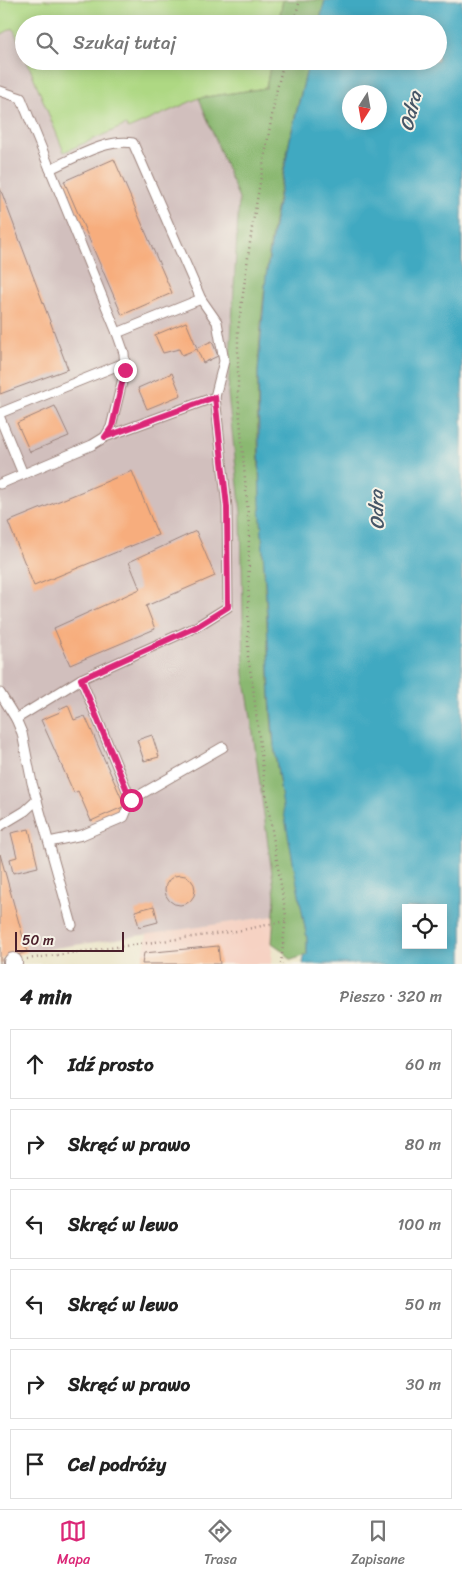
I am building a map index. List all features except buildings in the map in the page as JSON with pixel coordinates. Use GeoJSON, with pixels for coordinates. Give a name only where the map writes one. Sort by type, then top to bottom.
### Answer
{"type":"FeatureCollection","features":[{"type":"Feature","properties":{"kind":"lane"},"geometry":{"type":"LineString","coordinates":[[0,91],[21,98],[124,353],[125,370],[112,427],[105,437]]}},
{"type":"Feature","properties":{"kind":"lane"},"geometry":{"type":"LineString","coordinates":[[16,720],[81,679],[196,627],[228,607],[227,507],[215,397],[224,361],[217,322],[201,299],[132,143],[123,141],[107,144],[50,169]]}},
{"type":"Feature","properties":{"kind":"lane"},"geometry":{"type":"LineString","coordinates":[[117,333],[201,299]]}},
{"type":"Feature","properties":{"kind":"lane"},"geometry":{"type":"LineString","coordinates":[[0,413],[124,363]]}},
{"type":"Feature","properties":{"kind":"lane"},"geometry":{"type":"LineString","coordinates":[[0,484],[92,445],[105,437],[215,397]]}},
{"type":"Feature","properties":{"kind":"lane"},"geometry":{"type":"LineString","coordinates":[[0,418],[23,474]]}},
{"type":"Feature","properties":{"kind":"lane"},"geometry":{"type":"LineString","coordinates":[[81,679],[131,800]]}},
{"type":"Feature","properties":{"kind":"lane"},"geometry":{"type":"LineString","coordinates":[[0,693],[22,733],[37,800],[72,924]]}},
{"type":"Feature","properties":{"kind":"lane"},"geometry":{"type":"LineString","coordinates":[[48,842],[82,836],[124,817],[131,800],[223,746]]}},
{"type":"Feature","properties":{"kind":"lane"},"geometry":{"type":"LineString","coordinates":[[0,826],[25,811],[37,800]]}},
{"type":"Feature","properties":{"kind":"path"},"geometry":{"type":"LineString","coordinates":[[296,15],[300,0]]}},
{"type":"Feature","properties":{"kind":"path"},"geometry":{"type":"LineString","coordinates":[[280,964],[286,920],[265,787],[248,657],[248,527],[238,395],[238,330],[252,228],[282,70]]}},
{"type":"Feature","properties":{"kind":"path"},"geometry":{"type":"LineString","coordinates":[[13,963],[31,957],[237,931],[286,920]]}},
{"type":"Feature","properties":{"kind":"shaded area"},"geometry":{"type":"Polygon","coordinates":[[[13,28],[15,33],[15,70],[41,70],[126,125],[128,129],[199,98],[239,199],[228,394],[241,513],[244,674],[275,896],[274,916],[27,952],[2,958],[3,964],[0,964],[0,35],[13,28]]]}},
{"type":"Feature","properties":{"kind":"shaded area"},"geometry":{"type":"Polygon","coordinates":[[[274,916],[271,964],[142,964],[147,934],[274,916]]]}},
{"type":"Feature","properties":{"kind":"green space"},"geometry":{"type":"Polygon","coordinates":[[[0,0],[283,0],[280,15],[15,15],[15,33],[13,28],[0,35],[0,0]]]}},
{"type":"Feature","properties":{"kind":"green space"},"geometry":{"type":"Polygon","coordinates":[[[283,0],[325,0],[321,15],[280,15],[283,0]]]}},
{"type":"Feature","properties":{"kind":"green space"},"geometry":{"type":"Polygon","coordinates":[[[31,70],[269,70],[266,88],[199,98],[128,129],[126,125],[64,152],[31,70]]]}},
{"type":"Feature","properties":{"kind":"green space"},"geometry":{"type":"Polygon","coordinates":[[[269,70],[307,70],[292,129],[273,226],[262,314],[258,373],[261,517],[272,728],[281,795],[307,939],[307,955],[291,960],[272,943],[275,896],[244,674],[241,513],[228,394],[239,199],[199,98],[266,88],[269,70]]]}},
{"type":"Feature","properties":{"kind":"water","name":"Odra"},"geometry":{"type":"Polygon","coordinates":[[[325,0],[462,0],[462,964],[303,964],[304,956],[307,955],[307,939],[283,807],[274,745],[260,504],[258,373],[266,277],[290,139],[307,70],[447,70],[447,15],[321,15],[325,0]]]}},
{"type":"Feature","properties":{"kind":"route"},"geometry":{"type":"LineString","coordinates":[[125,370],[112,427],[105,437],[215,397],[227,507],[228,607],[196,627],[81,679],[131,800]]}}]}
